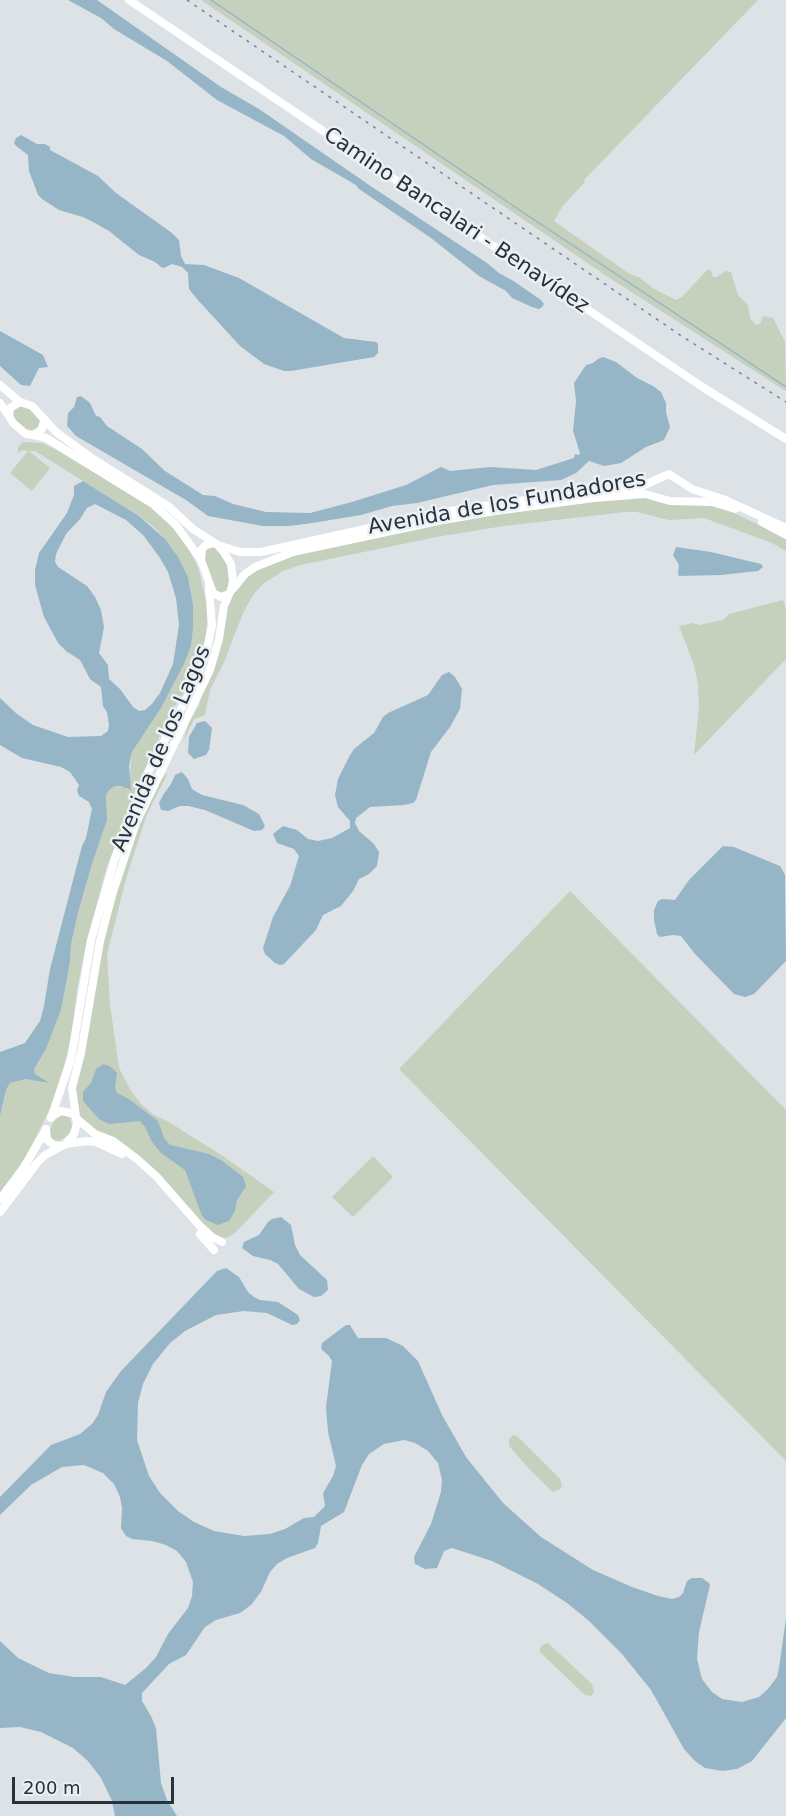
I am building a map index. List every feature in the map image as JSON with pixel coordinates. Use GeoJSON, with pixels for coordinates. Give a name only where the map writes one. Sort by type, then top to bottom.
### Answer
{"type":"FeatureCollection","features":[{"type":"Feature","properties":{"kind":"street","name":"Camino Bancalari - Benavídez"},"geometry":{"type":"LineString","coordinates":[[129,0],[694,381],[786,439]]}},
{"type":"Feature","properties":{"kind":"street"},"geometry":{"type":"LineString","coordinates":[[0,386],[21,402],[32,406],[56,432],[93,459],[157,497],[192,530],[216,544],[231,564],[233,580],[230,592],[225,597],[218,597],[210,587]]}},
{"type":"Feature","properties":{"kind":"street"},"geometry":{"type":"LineString","coordinates":[[9,416],[10,408],[21,402]]}},
{"type":"Feature","properties":{"kind":"street"},"geometry":{"type":"LineString","coordinates":[[0,403],[21,431],[46,438],[153,504],[180,529],[201,560]]}},
{"type":"Feature","properties":{"kind":"street"},"geometry":{"type":"LineString","coordinates":[[33,435],[42,429],[44,420]]}},
{"type":"Feature","properties":{"kind":"street","name":"Avenida de los Fundadores"},"geometry":{"type":"LineString","coordinates":[[216,544],[240,552],[261,552],[442,512],[546,496],[642,486],[663,475],[672,474],[692,489],[723,498],[786,528]]}},
{"type":"Feature","properties":{"kind":"street"},"geometry":{"type":"LineString","coordinates":[[657,479],[654,489],[658,498]]}},
{"type":"Feature","properties":{"kind":"street"},"geometry":{"type":"LineString","coordinates":[[678,501],[684,494],[682,483]]}},
{"type":"Feature","properties":{"kind":"street","name":"Avenida de los Fundadores"},"geometry":{"type":"LineString","coordinates":[[230,592],[245,574],[266,561],[293,552],[438,521],[549,503],[635,494],[678,501],[721,504],[786,535]]}},
{"type":"Feature","properties":{"kind":"street"},"geometry":{"type":"LineString","coordinates":[[201,560],[202,549],[206,545],[216,544]]}},
{"type":"Feature","properties":{"kind":"street","name":"Avenida de los Lagos"},"geometry":{"type":"LineString","coordinates":[[51,1118],[68,1072],[92,940],[114,861],[147,776],[207,654],[212,625],[210,587],[201,560]]}},
{"type":"Feature","properties":{"kind":"street","name":"Avenida de los Lagos"},"geometry":{"type":"LineString","coordinates":[[75,1116],[72,1088],[81,1053],[100,941],[113,892],[136,823],[210,670],[219,639],[224,606],[230,592]]}},
{"type":"Feature","properties":{"kind":"street"},"geometry":{"type":"LineString","coordinates":[[0,1199],[22,1169],[51,1118],[61,1111],[75,1116],[95,1134],[113,1141],[138,1159],[199,1225],[212,1237],[222,1242]]}},
{"type":"Feature","properties":{"kind":"street"},"geometry":{"type":"LineString","coordinates":[[0,1212],[37,1163],[45,1155],[63,1145],[74,1134],[75,1116]]}},
{"type":"Feature","properties":{"kind":"street"},"geometry":{"type":"LineString","coordinates":[[45,1131],[50,1143],[63,1145],[87,1141],[96,1142],[123,1154],[152,1179],[214,1250]]}},
{"type":"Feature","properties":{"kind":"green space"},"geometry":{"type":"Polygon","coordinates":[[[201,0],[758,0],[584,180],[585,182],[562,207],[554,221],[628,273],[676,300],[682,297],[707,270],[711,271],[713,277],[725,271],[731,272],[738,295],[748,305],[750,318],[758,325],[763,316],[773,318],[785,342],[786,391],[611,279],[201,0]]]}},
{"type":"Feature","properties":{"kind":"green space"},"geometry":{"type":"Polygon","coordinates":[[[26,406],[39,416],[41,425],[35,431],[22,428],[14,420],[13,407],[26,406]]]}},
{"type":"Feature","properties":{"kind":"green space"},"geometry":{"type":"Polygon","coordinates":[[[23,442],[41,443],[55,449],[148,505],[165,519],[188,547],[199,570],[207,605],[207,621],[205,645],[198,666],[173,708],[149,759],[106,869],[85,949],[71,1039],[51,1107],[26,1156],[0,1193],[0,1116],[6,1090],[10,1083],[26,1079],[47,1084],[35,1074],[34,1069],[46,1049],[61,1010],[78,913],[107,820],[106,795],[115,786],[128,790],[132,752],[161,708],[191,646],[193,604],[188,577],[172,548],[156,529],[139,516],[35,451],[29,451],[50,468],[32,491],[10,473],[28,451],[22,450],[18,453],[18,447],[23,442]]]}},
{"type":"Feature","properties":{"kind":"green space"},"geometry":{"type":"Polygon","coordinates":[[[637,496],[701,503],[728,510],[786,538],[786,551],[772,543],[704,518],[669,520],[637,512],[625,512],[504,526],[442,536],[300,565],[283,571],[264,583],[253,595],[210,690],[205,715],[194,719],[183,742],[189,722],[199,706],[229,599],[247,576],[286,556],[442,522],[637,496]]]}},
{"type":"Feature","properties":{"kind":"green space"},"geometry":{"type":"Polygon","coordinates":[[[213,547],[224,558],[230,572],[229,587],[225,593],[217,592],[204,558],[205,548],[213,547]]]}},
{"type":"Feature","properties":{"kind":"green space"},"geometry":{"type":"Polygon","coordinates":[[[783,600],[786,609],[786,659],[694,755],[699,707],[698,684],[694,665],[679,626],[723,620],[729,614],[783,600]]]}},
{"type":"Feature","properties":{"kind":"green space"},"geometry":{"type":"Polygon","coordinates":[[[168,773],[147,814],[126,879],[107,954],[110,1005],[119,1068],[131,1091],[142,1105],[154,1115],[223,1156],[274,1192],[235,1233],[226,1238],[214,1236],[160,1177],[90,1128],[79,1115],[74,1091],[110,911],[143,811],[161,779],[168,773]]]}},
{"type":"Feature","properties":{"kind":"green space"},"geometry":{"type":"Polygon","coordinates":[[[570,891],[786,1110],[786,1461],[399,1069],[570,891]]]}},
{"type":"Feature","properties":{"kind":"green space"},"geometry":{"type":"Polygon","coordinates":[[[60,1114],[69,1115],[72,1126],[69,1135],[58,1141],[52,1140],[49,1131],[60,1114]]]}},
{"type":"Feature","properties":{"kind":"green space"},"geometry":{"type":"Polygon","coordinates":[[[373,1156],[393,1177],[353,1217],[332,1197],[373,1156]]]}},
{"type":"Feature","properties":{"kind":"green space"},"geometry":{"type":"Polygon","coordinates":[[[513,1435],[517,1436],[560,1479],[562,1486],[560,1489],[553,1492],[509,1446],[509,1439],[513,1435]]]}},
{"type":"Feature","properties":{"kind":"green space"},"geometry":{"type":"Polygon","coordinates":[[[548,1643],[592,1684],[594,1693],[591,1696],[585,1695],[540,1652],[540,1648],[548,1643]]]}},
{"type":"Feature","properties":{"kind":"water"},"geometry":{"type":"Polygon","coordinates":[[[68,0],[97,0],[221,87],[259,109],[544,304],[539,309],[512,298],[506,291],[479,276],[431,238],[356,185],[311,159],[284,136],[217,100],[167,61],[114,29],[101,18],[68,0]]]}},
{"type":"Feature","properties":{"kind":"water"},"geometry":{"type":"Polygon","coordinates":[[[21,135],[37,144],[45,144],[50,147],[50,150],[98,176],[116,193],[172,233],[179,240],[181,256],[185,264],[204,265],[239,278],[344,338],[376,342],[378,353],[374,357],[291,371],[264,364],[240,346],[197,299],[189,289],[188,273],[182,267],[172,264],[161,267],[139,255],[95,223],[59,210],[42,199],[38,195],[29,171],[28,155],[14,143],[21,135]]]}},
{"type":"Feature","properties":{"kind":"water"},"geometry":{"type":"Polygon","coordinates":[[[0,331],[43,355],[48,367],[39,368],[30,386],[21,385],[0,366],[0,331]]]}},
{"type":"Feature","properties":{"kind":"water"},"geometry":{"type":"Polygon","coordinates":[[[603,357],[616,362],[661,392],[666,403],[670,427],[664,440],[646,447],[621,463],[604,466],[589,461],[576,473],[561,480],[493,485],[417,503],[392,506],[361,515],[289,526],[263,526],[208,516],[186,500],[76,436],[67,426],[68,413],[74,407],[77,397],[81,396],[90,403],[96,416],[100,417],[107,426],[142,449],[165,471],[203,495],[215,496],[233,504],[266,512],[310,513],[406,485],[441,467],[450,471],[491,467],[536,470],[574,458],[575,454],[580,453],[573,431],[576,401],[574,383],[586,365],[603,357]]]}},
{"type":"Feature","properties":{"kind":"water"},"geometry":{"type":"Polygon","coordinates":[[[83,481],[139,516],[165,539],[178,557],[188,577],[193,604],[191,646],[161,708],[132,752],[129,766],[131,790],[115,786],[106,795],[107,820],[78,913],[61,1010],[46,1049],[34,1069],[35,1074],[49,1083],[26,1079],[10,1083],[0,1116],[0,1052],[25,1043],[40,1021],[50,969],[92,809],[89,802],[79,796],[77,790],[79,785],[70,772],[61,767],[22,758],[0,745],[0,698],[33,725],[68,737],[101,736],[108,731],[109,725],[107,712],[103,706],[101,687],[90,679],[80,660],[58,643],[44,617],[35,585],[35,570],[39,553],[67,513],[74,495],[74,486],[83,481]],[[95,504],[87,508],[66,534],[56,554],[55,562],[58,567],[87,586],[95,597],[101,610],[104,627],[99,653],[108,665],[109,679],[139,711],[145,710],[152,704],[160,693],[173,664],[179,625],[176,598],[168,572],[144,536],[126,520],[95,504]]]}},
{"type":"Feature","properties":{"kind":"water"},"geometry":{"type":"Polygon","coordinates":[[[676,547],[711,552],[761,564],[763,567],[758,571],[721,575],[679,576],[679,565],[673,555],[676,547]]]}},
{"type":"Feature","properties":{"kind":"water"},"geometry":{"type":"Polygon","coordinates":[[[449,672],[462,689],[460,709],[431,752],[416,800],[404,805],[370,807],[356,818],[355,823],[359,831],[374,844],[379,852],[377,866],[369,874],[359,879],[341,906],[323,915],[316,930],[284,964],[275,963],[265,954],[263,948],[273,917],[290,886],[299,856],[294,849],[277,843],[273,834],[283,826],[297,830],[308,839],[318,841],[332,838],[350,828],[350,821],[338,807],[335,795],[338,779],[350,755],[374,733],[383,717],[428,695],[442,675],[449,672]]]}},
{"type":"Feature","properties":{"kind":"water"},"geometry":{"type":"Polygon","coordinates":[[[205,721],[212,728],[209,750],[206,755],[194,759],[188,753],[189,737],[197,723],[205,721]]]}},
{"type":"Feature","properties":{"kind":"water"},"geometry":{"type":"Polygon","coordinates":[[[182,772],[192,789],[202,795],[243,805],[259,814],[265,826],[262,830],[254,831],[205,810],[188,806],[180,806],[168,811],[161,810],[159,803],[163,795],[175,775],[182,772]]]}},
{"type":"Feature","properties":{"kind":"water"},"geometry":{"type":"Polygon","coordinates":[[[723,846],[734,847],[780,866],[785,875],[786,961],[754,994],[745,997],[734,994],[695,954],[681,936],[660,937],[657,934],[654,920],[654,910],[658,901],[675,900],[689,880],[723,846]]]}},
{"type":"Feature","properties":{"kind":"water"},"geometry":{"type":"Polygon","coordinates":[[[103,1064],[110,1066],[117,1073],[115,1088],[117,1093],[129,1099],[158,1121],[164,1138],[170,1145],[209,1154],[243,1177],[246,1186],[237,1200],[235,1211],[229,1221],[218,1225],[202,1216],[185,1170],[161,1153],[140,1121],[109,1124],[99,1119],[83,1101],[83,1092],[91,1083],[96,1069],[103,1064]]]}},
{"type":"Feature","properties":{"kind":"water"},"geometry":{"type":"Polygon","coordinates":[[[281,1217],[291,1225],[295,1245],[300,1255],[327,1280],[328,1290],[321,1296],[314,1297],[299,1289],[278,1264],[253,1256],[242,1248],[244,1242],[259,1235],[268,1222],[281,1217]]]}},
{"type":"Feature","properties":{"kind":"water"},"geometry":{"type":"Polygon","coordinates":[[[226,1268],[239,1277],[254,1297],[278,1302],[298,1315],[300,1320],[297,1324],[292,1325],[267,1313],[244,1311],[216,1315],[185,1331],[170,1343],[153,1364],[143,1384],[138,1403],[137,1440],[149,1476],[160,1493],[178,1511],[194,1522],[214,1531],[244,1536],[270,1534],[285,1529],[304,1518],[314,1517],[325,1506],[323,1493],[336,1466],[328,1432],[326,1407],[332,1361],[321,1349],[322,1343],[346,1325],[350,1325],[358,1338],[386,1338],[403,1346],[418,1361],[442,1415],[466,1457],[503,1503],[541,1537],[593,1570],[658,1596],[672,1599],[679,1597],[687,1581],[692,1578],[702,1578],[709,1583],[699,1632],[697,1659],[702,1679],[712,1692],[722,1699],[742,1702],[759,1697],[768,1689],[777,1677],[786,1618],[786,1718],[752,1761],[737,1769],[723,1771],[705,1768],[695,1761],[684,1749],[651,1690],[622,1654],[588,1620],[538,1584],[492,1561],[452,1548],[444,1551],[437,1568],[425,1569],[415,1564],[414,1557],[431,1524],[441,1492],[442,1480],[438,1463],[428,1451],[415,1443],[404,1440],[384,1444],[369,1454],[362,1465],[344,1512],[321,1526],[315,1548],[277,1564],[251,1605],[240,1613],[216,1620],[205,1627],[186,1655],[169,1664],[142,1693],[142,1701],[156,1728],[161,1783],[167,1800],[177,1816],[115,1816],[112,1801],[101,1778],[88,1761],[73,1748],[41,1732],[20,1727],[0,1728],[0,1641],[18,1658],[49,1673],[74,1677],[101,1677],[125,1685],[156,1657],[168,1634],[188,1608],[193,1582],[186,1562],[177,1551],[166,1545],[126,1536],[121,1528],[120,1497],[114,1484],[103,1473],[84,1465],[62,1467],[31,1485],[0,1515],[0,1497],[51,1445],[80,1434],[92,1424],[98,1415],[106,1392],[121,1371],[217,1271],[226,1268]]]}},
{"type":"Feature","properties":{"kind":"waterway"},"geometry":{"type":"LineString","coordinates":[[211,0],[521,211],[786,387]]}},
{"type":"Feature","properties":{"kind":"railway"},"geometry":{"type":"LineString","coordinates":[[187,0],[680,335],[786,402]]}}]}
